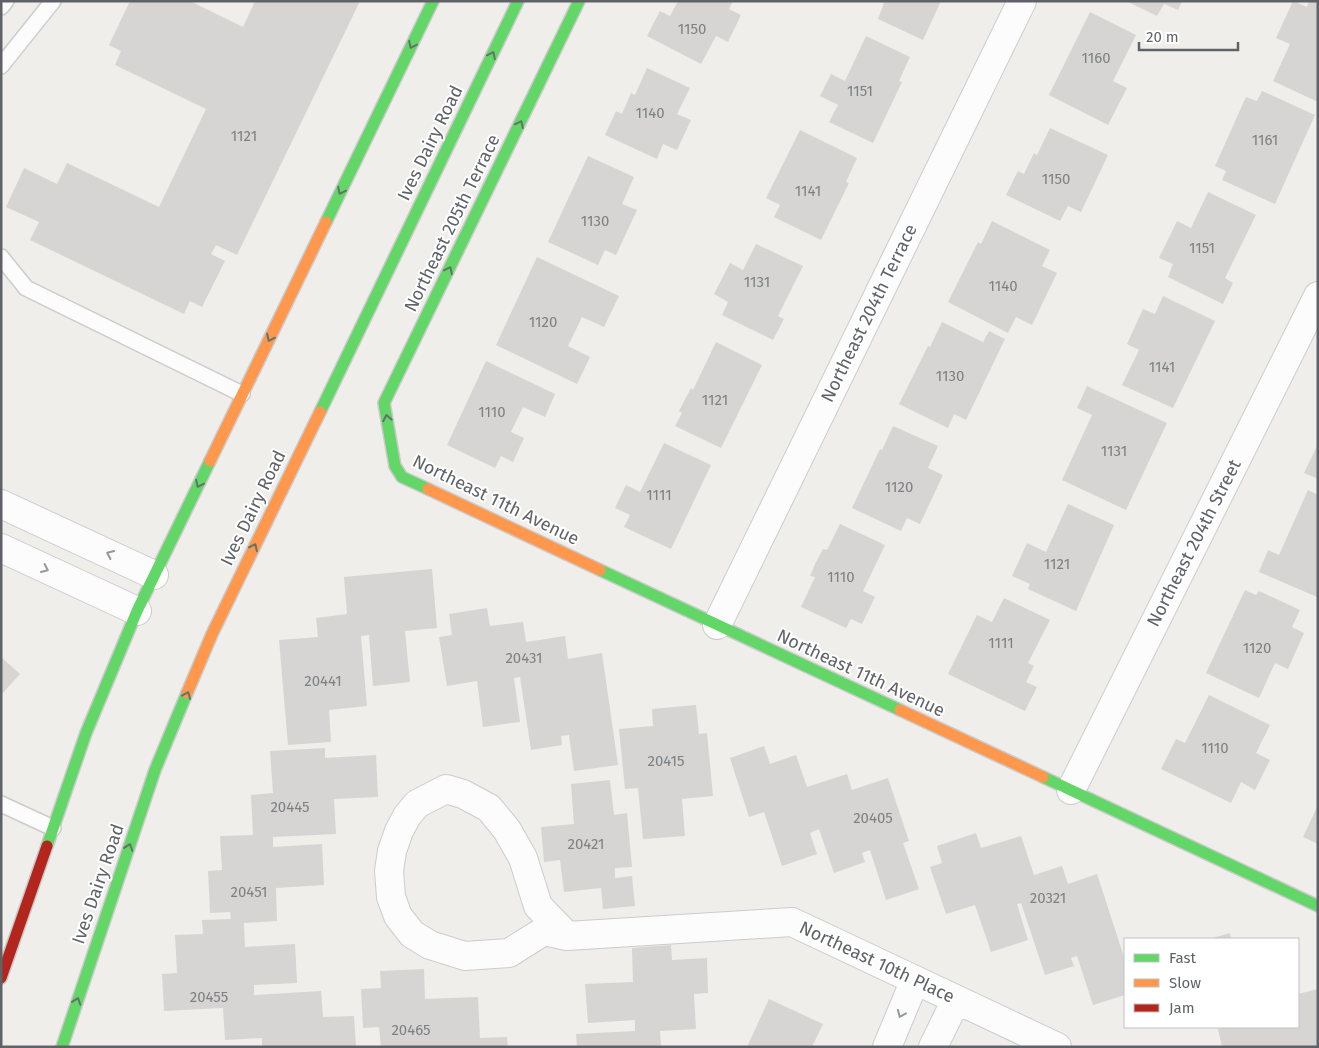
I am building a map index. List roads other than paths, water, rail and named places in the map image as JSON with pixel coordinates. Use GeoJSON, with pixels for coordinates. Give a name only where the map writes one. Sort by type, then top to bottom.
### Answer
{"type":"FeatureCollection","features":[{"type":"Feature","properties":{"kind":"main road"},"geometry":{"type":"LineString","coordinates":[[1,978],[86,733],[137,611],[433,1]]}},
{"type":"Feature","properties":{"kind":"main road","name":"Ives Dairy Road"},"geometry":{"type":"LineString","coordinates":[[62,1047],[155,770],[212,634],[518,1]]}},
{"type":"Feature","properties":{"kind":"main road","name":"Northeast 205th Terrace"},"geometry":{"type":"LineString","coordinates":[[395,466],[384,403],[579,1]]}},
{"type":"Feature","properties":{"kind":"main road","name":"Northeast 11th Avenue"},"geometry":{"type":"LineString","coordinates":[[395,466],[402,477],[1318,906]]}},
{"type":"Feature","properties":{"kind":"street","name":"Northeast 204th Terrace"},"geometry":{"type":"LineString","coordinates":[[717,625],[1022,1]]}},
{"type":"Feature","properties":{"kind":"street","name":"Northeast 204th Street"},"geometry":{"type":"LineString","coordinates":[[1071,790],[1318,296]]}},
{"type":"Feature","properties":{"kind":"street"},"geometry":{"type":"LineString","coordinates":[[1,504],[154,575]]}},
{"type":"Feature","properties":{"kind":"street"},"geometry":{"type":"LineString","coordinates":[[1,548],[137,611]]}},
{"type":"Feature","properties":{"kind":"street","name":"Northeast 10th Place"},"geometry":{"type":"LineString","coordinates":[[567,936],[538,906],[523,858],[507,830],[489,808],[463,794],[446,790],[417,804],[407,816],[392,851],[389,870],[391,897],[398,916],[412,934],[430,945],[465,956],[509,953],[544,930],[567,936],[792,922],[1057,1047]]}},
{"type":"Feature","properties":{"kind":"street"},"geometry":{"type":"LineString","coordinates":[[887,1047],[915,980]]}},
{"type":"Feature","properties":{"kind":"street"},"geometry":{"type":"LineString","coordinates":[[933,1047],[956,1000]]}},
{"type":"Feature","properties":{"kind":"lane"},"geometry":{"type":"LineString","coordinates":[[1,7],[6,1]]}},
{"type":"Feature","properties":{"kind":"lane"},"geometry":{"type":"LineString","coordinates":[[1,66],[53,1]]}},
{"type":"Feature","properties":{"kind":"lane"},"geometry":{"type":"LineString","coordinates":[[1,257],[26,288],[242,394]]}},
{"type":"Feature","properties":{"kind":"lane"},"geometry":{"type":"LineString","coordinates":[[1,804],[53,828]]}}]}
